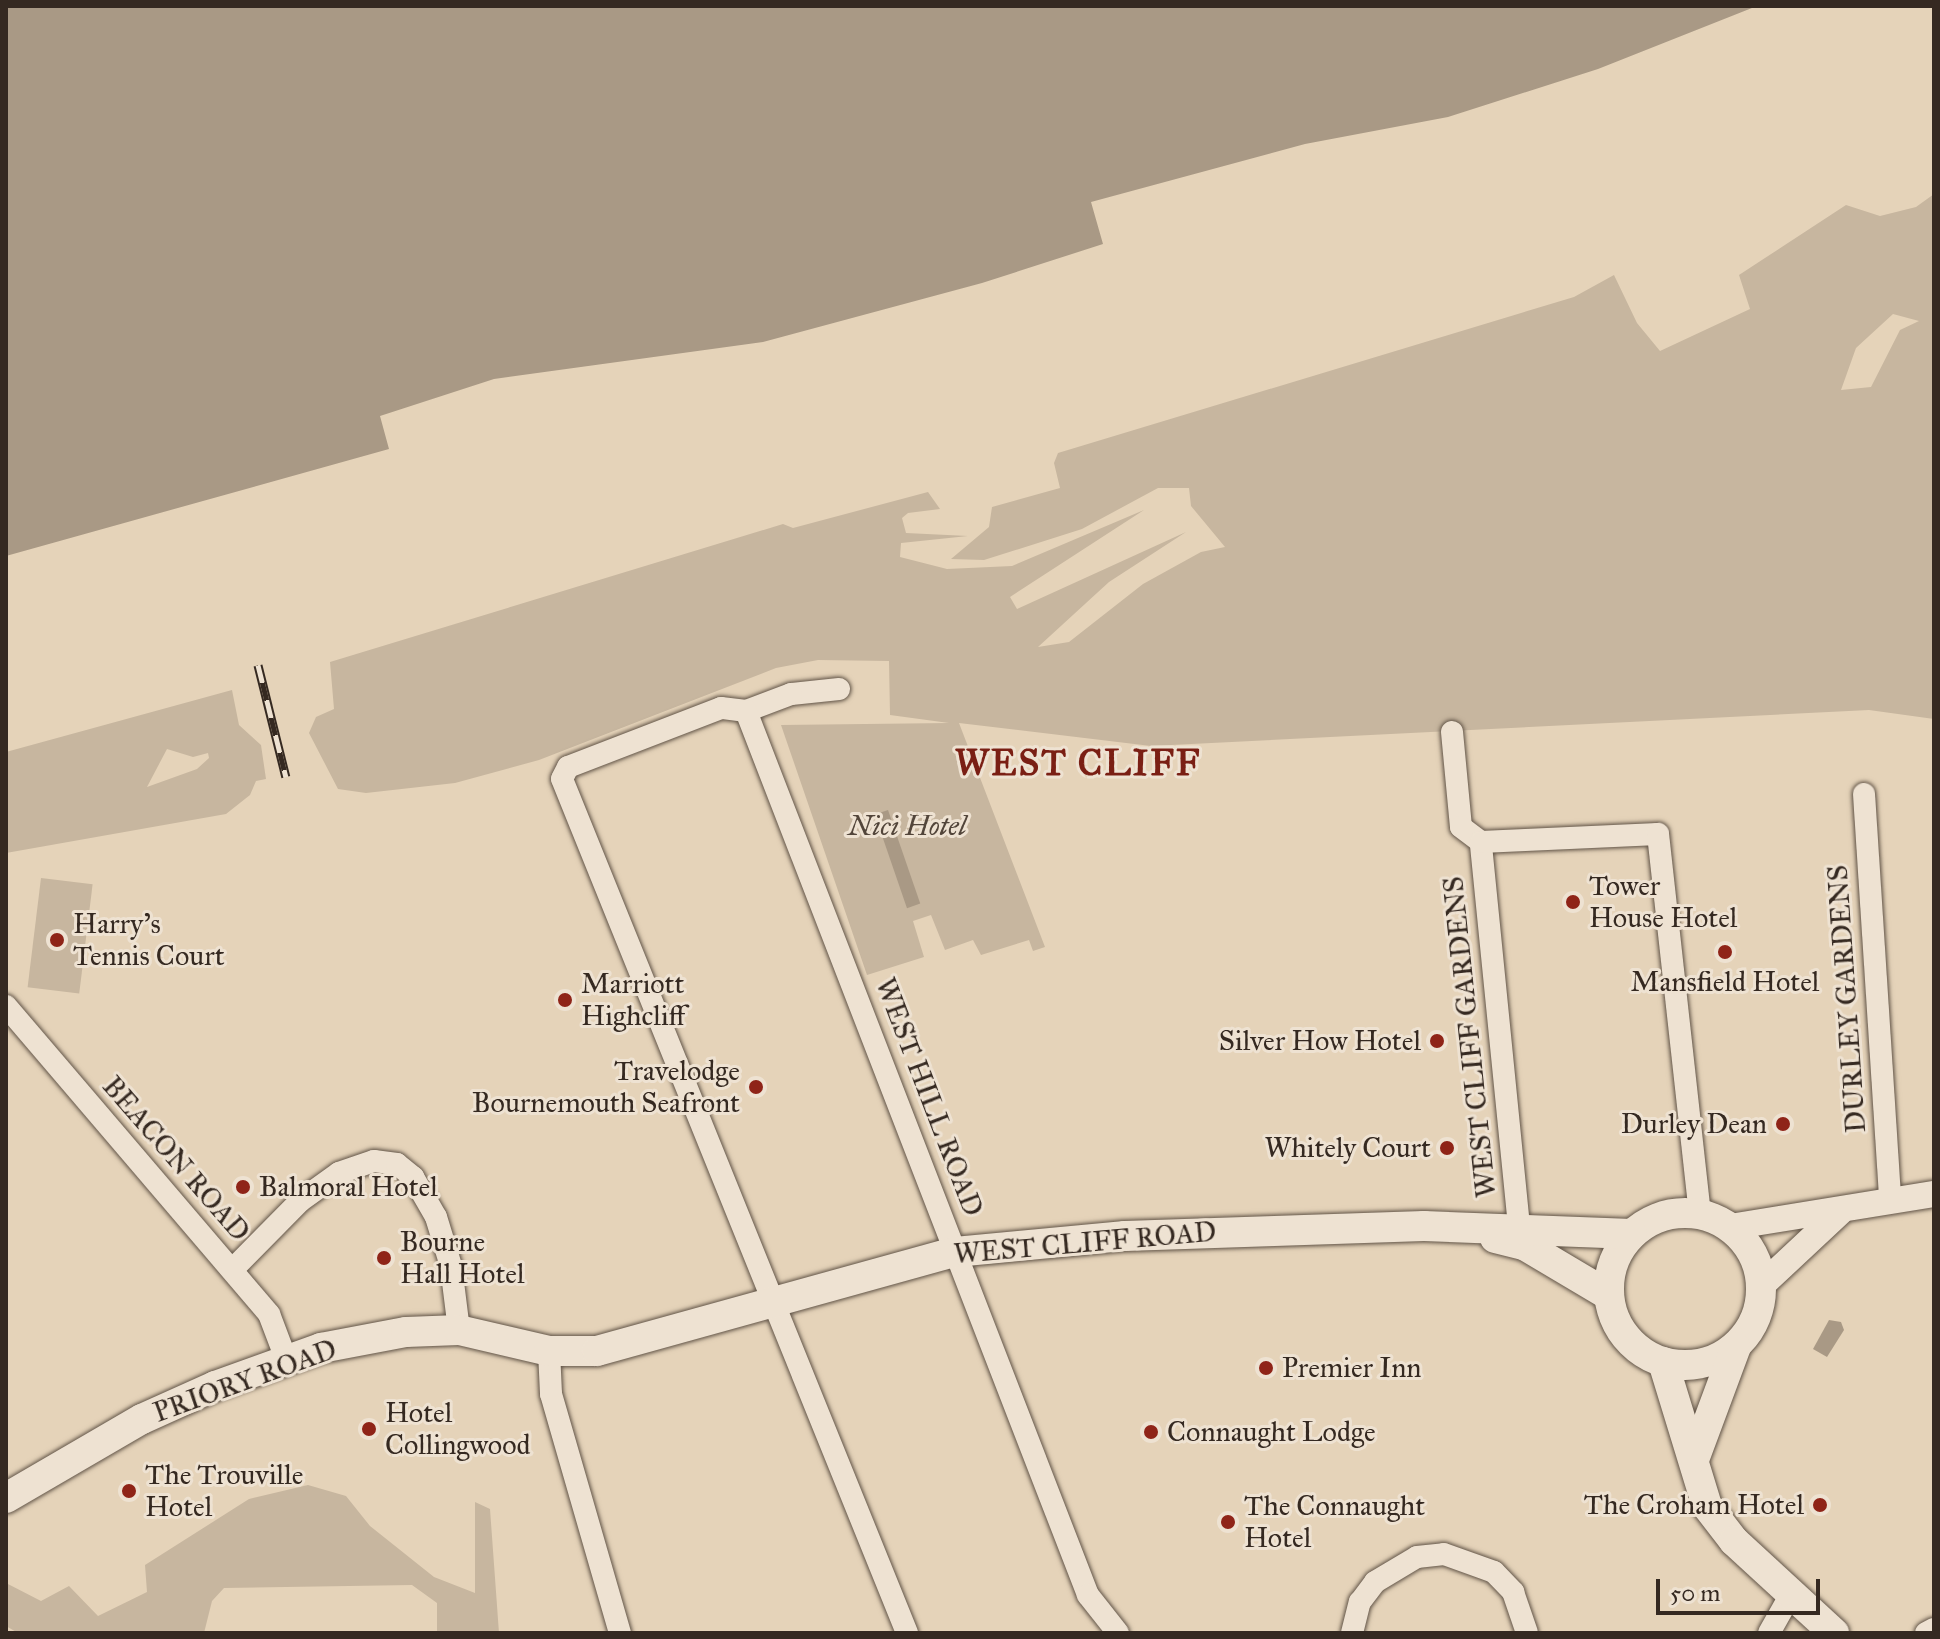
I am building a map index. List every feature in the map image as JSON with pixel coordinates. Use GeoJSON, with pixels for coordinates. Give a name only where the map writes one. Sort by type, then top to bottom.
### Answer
{"type":"FeatureCollection","features":[{"type":"Feature","properties":{"kind":"main road"},"geometry":{"type":"LineString","coordinates":[[1695,1457],[1736,1347],[1759,1311],[1762,1285],[1748,1246],[1730,1227],[1700,1213],[1653,1219],[1632,1234],[1614,1258],[1607,1294],[1624,1336],[1663,1362],[1684,1366],[1713,1361],[1736,1347]]}},
{"type":"Feature","properties":{"kind":"main road","name":"WEST CLIFF ROAD"},"geometry":{"type":"LineString","coordinates":[[1442,1226],[1526,1246],[1607,1294]]}},
{"type":"Feature","properties":{"kind":"main road","name":"WEST CLIFF ROAD"},"geometry":{"type":"LineString","coordinates":[[549,1351],[597,1351],[955,1252],[1259,1228],[1519,1226],[1632,1234]]}},
{"type":"Feature","properties":{"kind":"main road","name":"PRIORY ROAD"},"geometry":{"type":"LineString","coordinates":[[6,1498],[142,1419],[286,1359],[406,1332],[459,1330],[549,1351]]}},
{"type":"Feature","properties":{"kind":"main road"},"geometry":{"type":"LineString","coordinates":[[1663,1362],[1695,1457],[1707,1506],[1734,1541],[1834,1633]]}},
{"type":"Feature","properties":{"kind":"street"},"geometry":{"type":"LineString","coordinates":[[839,689],[791,694],[746,711],[721,708],[568,767],[562,779],[907,1633]]}},
{"type":"Feature","properties":{"kind":"street","name":"WEST HILL ROAD"},"geometry":{"type":"LineString","coordinates":[[746,711],[1088,1595],[1117,1633]]}},
{"type":"Feature","properties":{"kind":"street","name":"WEST CLIFF GARDENS"},"geometry":{"type":"LineString","coordinates":[[1452,732],[1461,827],[1481,842],[1658,834],[1700,1213]]}},
{"type":"Feature","properties":{"kind":"street","name":"DURLEY GARDENS"},"geometry":{"type":"LineString","coordinates":[[1864,794],[1890,1200]]}},
{"type":"Feature","properties":{"kind":"street","name":"WEST CLIFF GARDENS"},"geometry":{"type":"LineString","coordinates":[[1481,842],[1519,1226]]}},
{"type":"Feature","properties":{"kind":"street","name":"BEACON ROAD"},"geometry":{"type":"LineString","coordinates":[[6,1006],[269,1314],[286,1359]]}},
{"type":"Feature","properties":{"kind":"street"},"geometry":{"type":"LineString","coordinates":[[232,1270],[300,1201],[339,1173],[374,1161],[397,1164],[413,1177],[436,1217],[451,1266],[459,1330]]}},
{"type":"Feature","properties":{"kind":"street"},"geometry":{"type":"LineString","coordinates":[[1730,1227],[1840,1212],[1934,1194]]}},
{"type":"Feature","properties":{"kind":"street"},"geometry":{"type":"LineString","coordinates":[[1762,1285],[1840,1212]]}},
{"type":"Feature","properties":{"kind":"street"},"geometry":{"type":"LineString","coordinates":[[549,1351],[551,1394],[620,1633]]}},
{"type":"Feature","properties":{"kind":"street"},"geometry":{"type":"LineString","coordinates":[[1352,1633],[1360,1602],[1375,1582],[1417,1557],[1444,1554],[1494,1572],[1513,1592],[1527,1633]]}},
{"type":"Feature","properties":{"kind":"street"},"geometry":{"type":"LineString","coordinates":[[1769,1633],[1791,1594]]}},
{"type":"Feature","properties":{"kind":"street"},"geometry":{"type":"LineString","coordinates":[[1926,1633],[1934,1629]]}},
{"type":"Feature","properties":{"kind":"green space","name":"Nici Hotel"},"geometry":{"type":"Polygon","coordinates":[[[1934,194],[1934,719],[1869,710],[1151,746],[959,723],[1045,947],[1033,951],[1029,940],[981,955],[973,940],[945,950],[931,915],[913,921],[924,957],[867,975],[781,725],[949,723],[890,715],[889,661],[818,660],[776,668],[539,760],[455,783],[366,793],[338,789],[309,733],[316,717],[334,709],[330,662],[783,524],[793,528],[928,492],[940,509],[908,513],[902,518],[906,533],[968,536],[901,543],[900,557],[947,569],[1012,566],[1144,510],[1010,597],[1017,609],[1186,532],[1109,582],[1038,647],[1069,642],[1143,584],[1201,552],[1225,547],[1191,506],[1189,488],[1158,488],[1082,529],[984,560],[951,559],[989,527],[992,507],[1060,488],[1054,463],[1058,453],[1574,297],[1614,275],[1637,323],[1660,351],[1750,309],[1739,275],[1846,205],[1880,216],[1916,207],[1934,194]],[[1893,314],[1856,348],[1841,390],[1871,387],[1900,330],[1919,321],[1893,314]]]}},
{"type":"Feature","properties":{"kind":"green space"},"geometry":{"type":"Polygon","coordinates":[[[232,690],[239,725],[261,745],[266,779],[256,781],[250,795],[226,814],[6,853],[6,752],[232,690]],[[167,749],[147,787],[197,769],[209,758],[208,753],[193,757],[167,749]]]}},
{"type":"Feature","properties":{"kind":"green space"},"geometry":{"type":"Polygon","coordinates":[[[41,878],[93,884],[79,994],[28,987],[41,878]]]}},
{"type":"Feature","properties":{"kind":"green space"},"geometry":{"type":"Polygon","coordinates":[[[308,1485],[346,1496],[370,1526],[434,1577],[475,1593],[475,1502],[490,1509],[499,1633],[437,1633],[437,1603],[412,1585],[224,1588],[212,1601],[204,1633],[18,1633],[6,1626],[6,1583],[41,1601],[69,1586],[98,1616],[147,1592],[145,1565],[249,1499],[308,1485]]]}},
{"type":"Feature","properties":{"kind":"shaded area"},"geometry":{"type":"Polygon","coordinates":[[[6,6],[1757,6],[1598,69],[1448,117],[1305,144],[1091,202],[1103,244],[982,283],[763,342],[494,379],[380,416],[389,449],[6,556],[6,6]]]}},
{"type":"Feature","properties":{"kind":"shaded area"},"geometry":{"type":"Polygon","coordinates":[[[888,810],[920,904],[907,908],[875,815],[888,810]]]}},
{"type":"Feature","properties":{"kind":"shaded area"},"geometry":{"type":"Polygon","coordinates":[[[1829,1320],[1841,1322],[1844,1330],[1827,1357],[1813,1349],[1829,1320]]]}},
{"type":"Feature","properties":{"kind":"railway"},"geometry":{"type":"LineString","coordinates":[[258,665],[286,777]]}},
{"type":"Feature","properties":{"kind":"place","name":"Tower House Hotel"},"geometry":{"type":"Point","coordinates":[1573,902]}},
{"type":"Feature","properties":{"kind":"place","name":"Harry's Tennis Court"},"geometry":{"type":"Point","coordinates":[57,940]}},
{"type":"Feature","properties":{"kind":"place","name":"Mansfield Hotel"},"geometry":{"type":"Point","coordinates":[1725,952]}},
{"type":"Feature","properties":{"kind":"place","name":"Marriott Highcliff"},"geometry":{"type":"Point","coordinates":[565,1000]}},
{"type":"Feature","properties":{"kind":"place","name":"Silver How Hotel"},"geometry":{"type":"Point","coordinates":[1437,1041]}},
{"type":"Feature","properties":{"kind":"place","name":"Travelodge Bournemouth Seafront"},"geometry":{"type":"Point","coordinates":[756,1087]}},
{"type":"Feature","properties":{"kind":"place","name":"Durley Dean"},"geometry":{"type":"Point","coordinates":[1783,1124]}},
{"type":"Feature","properties":{"kind":"place","name":"Whitely Court"},"geometry":{"type":"Point","coordinates":[1447,1148]}},
{"type":"Feature","properties":{"kind":"place","name":"Balmoral Hotel"},"geometry":{"type":"Point","coordinates":[243,1187]}},
{"type":"Feature","properties":{"kind":"place","name":"Bourne Hall Hotel"},"geometry":{"type":"Point","coordinates":[384,1258]}},
{"type":"Feature","properties":{"kind":"place","name":"Premier Inn"},"geometry":{"type":"Point","coordinates":[1266,1368]}},
{"type":"Feature","properties":{"kind":"place","name":"Hotel Collingwood"},"geometry":{"type":"Point","coordinates":[369,1429]}},
{"type":"Feature","properties":{"kind":"place","name":"Connaught Lodge"},"geometry":{"type":"Point","coordinates":[1151,1432]}},
{"type":"Feature","properties":{"kind":"place","name":"The Trouville Hotel"},"geometry":{"type":"Point","coordinates":[129,1491]}},
{"type":"Feature","properties":{"kind":"place","name":"The Croham Hotel"},"geometry":{"type":"Point","coordinates":[1820,1505]}},
{"type":"Feature","properties":{"kind":"place","name":"The Connaught Hotel"},"geometry":{"type":"Point","coordinates":[1228,1522]}},
{"type":"Feature","properties":{"kind":"district","name":"WEST CLIFF"},"geometry":{"type":"Point","coordinates":[1078,764]}}]}
